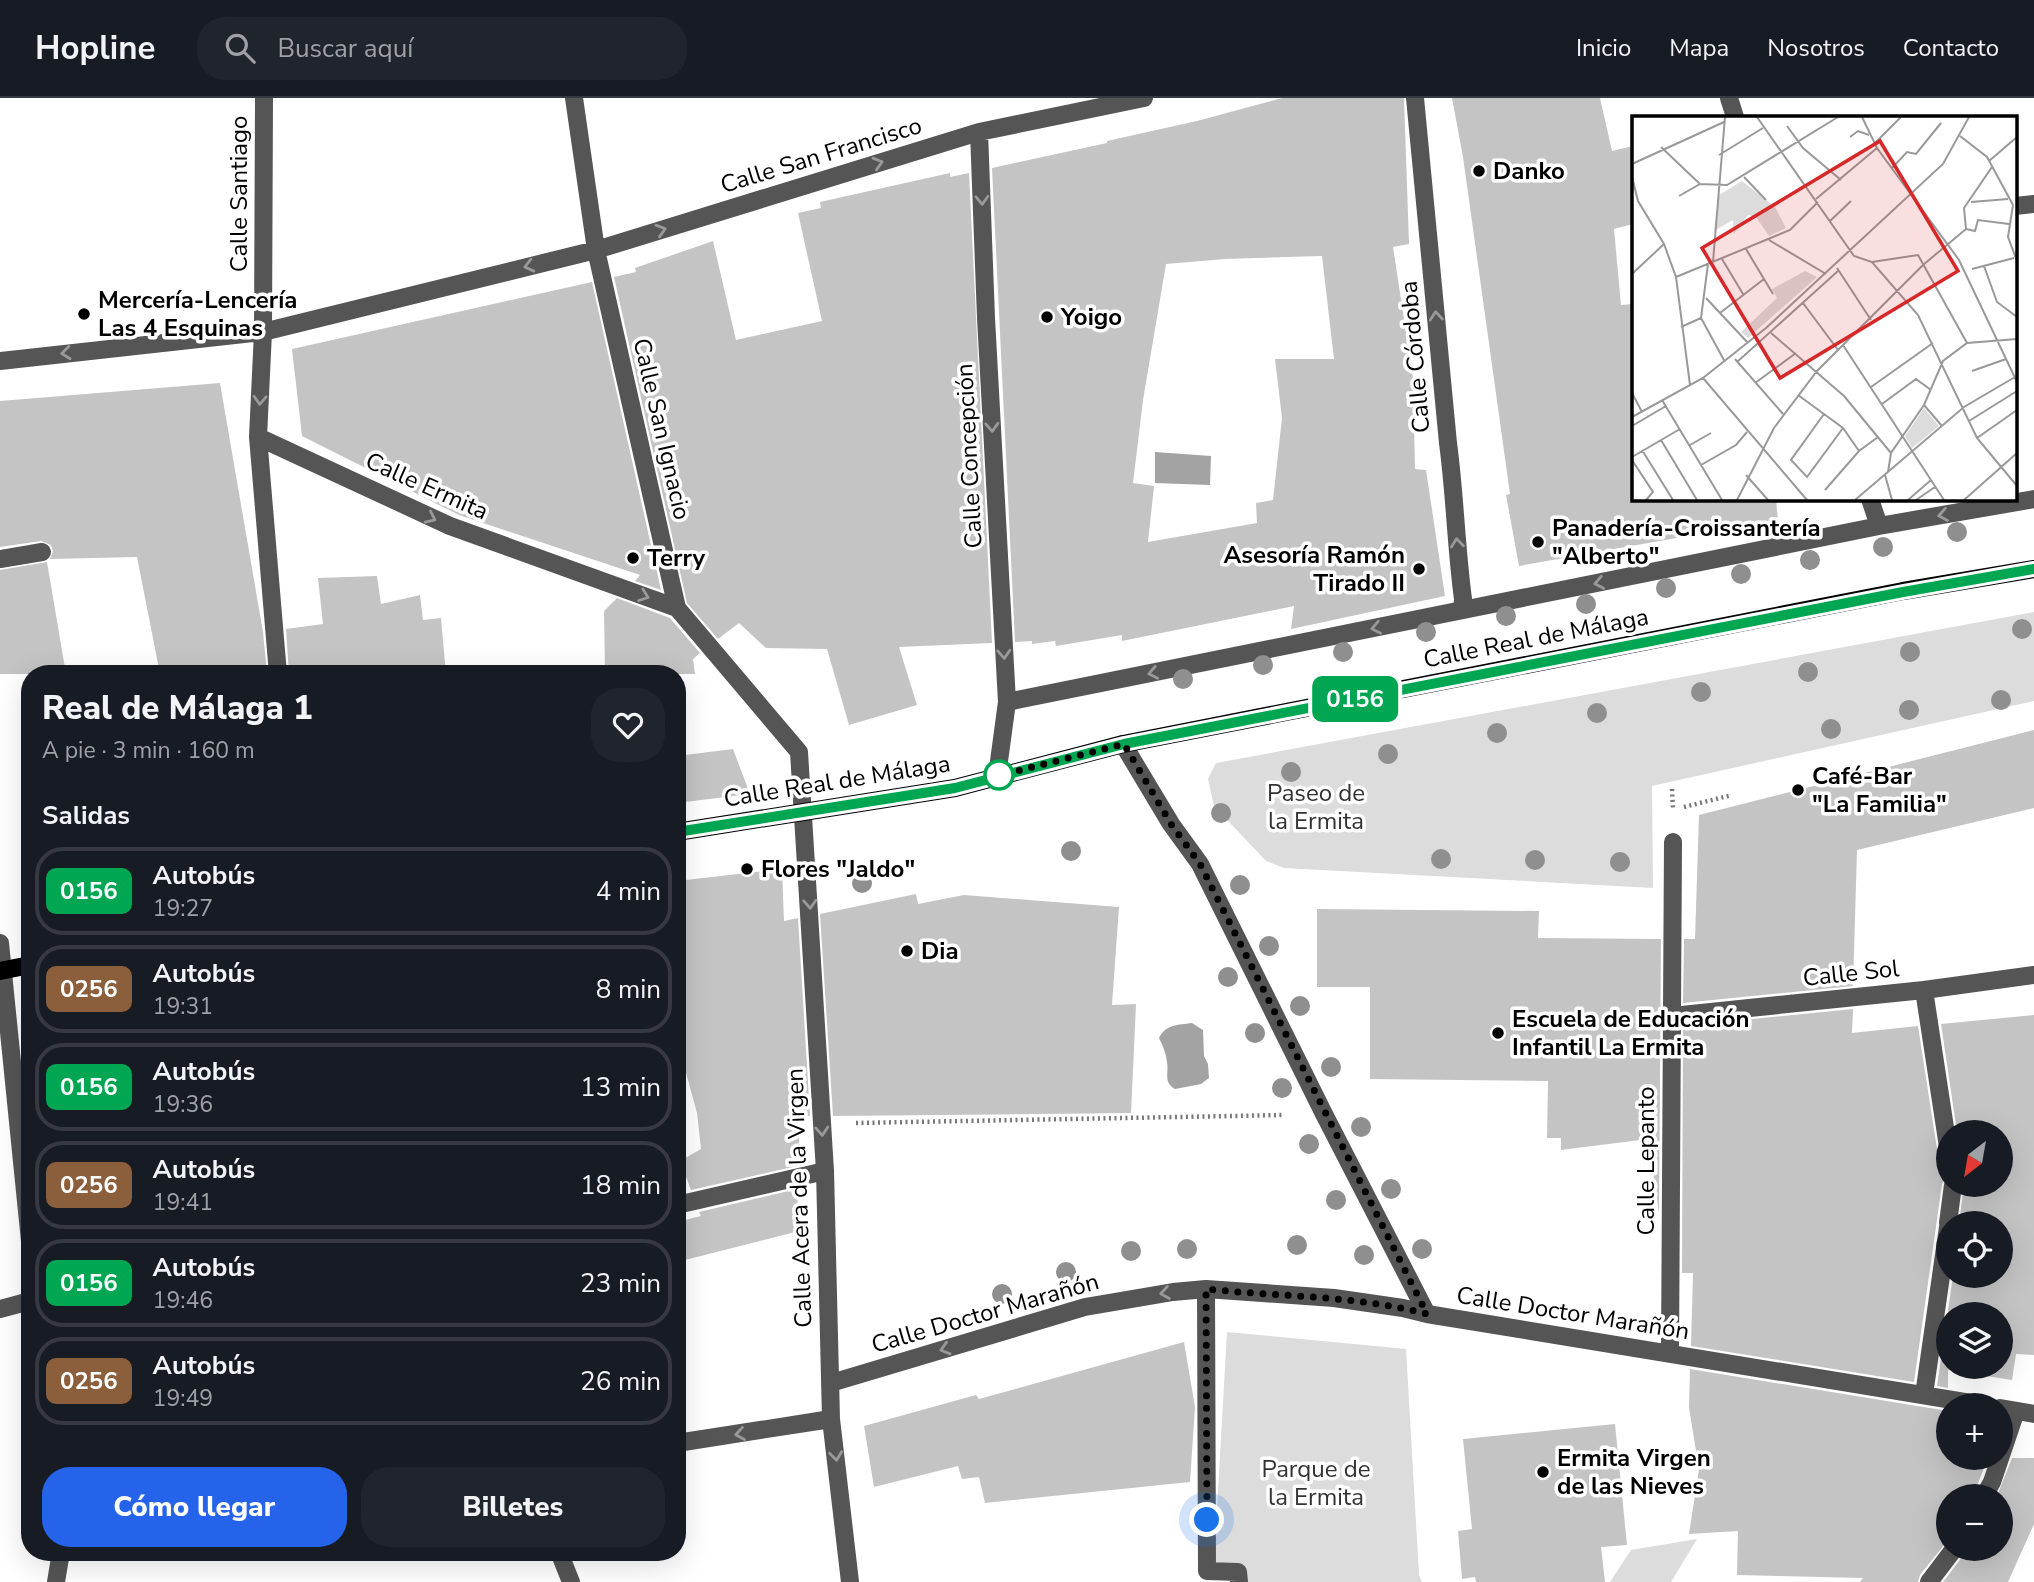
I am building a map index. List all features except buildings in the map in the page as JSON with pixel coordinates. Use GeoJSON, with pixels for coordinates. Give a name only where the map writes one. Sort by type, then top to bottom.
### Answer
{"type":"FeatureCollection","features":[{"type":"Feature","properties":{"kind":"main road","name":"Calle Real de Málaga"},"geometry":{"type":"LineString","coordinates":[[686,831],[955,788],[1124,744],[1903,592],[2034,569]]}},
{"type":"Feature","properties":{"kind":"main road"},"geometry":{"type":"LineString","coordinates":[[2,971],[21,967]]}},
{"type":"Feature","properties":{"kind":"street","name":"Calle Santiago"},"geometry":{"type":"LineString","coordinates":[[263,332],[264,98]]}},
{"type":"Feature","properties":{"kind":"street","name":"Calle San Ignacio"},"geometry":{"type":"LineString","coordinates":[[574,98],[596,250],[677,608],[799,752],[804,811]]}},
{"type":"Feature","properties":{"kind":"street","name":"Calle San Francisco"},"geometry":{"type":"LineString","coordinates":[[0,360],[263,332],[596,250],[979,132],[1144,98]]}},
{"type":"Feature","properties":{"kind":"street","name":"Calle Córdoba"},"geometry":{"type":"LineString","coordinates":[[1415,98],[1454,485],[1462,610]]}},
{"type":"Feature","properties":{"kind":"street"},"geometry":{"type":"LineString","coordinates":[[1729,98],[1735,116]]}},
{"type":"Feature","properties":{"kind":"street","name":"Calle Concepción"},"geometry":{"type":"LineString","coordinates":[[979,132],[986,318],[1007,702],[997,776]]}},
{"type":"Feature","properties":{"kind":"street"},"geometry":{"type":"LineString","coordinates":[[2016,206],[2034,204]]}},
{"type":"Feature","properties":{"kind":"street"},"geometry":{"type":"LineString","coordinates":[[263,332],[258,437],[277,665]]}},
{"type":"Feature","properties":{"kind":"street","name":"Calle Ermita"},"geometry":{"type":"LineString","coordinates":[[258,437],[450,526],[677,608]]}},
{"type":"Feature","properties":{"kind":"street","name":"Calle Real de Málaga"},"geometry":{"type":"LineString","coordinates":[[1007,702],[1879,526],[2034,499]]}},
{"type":"Feature","properties":{"kind":"street"},"geometry":{"type":"LineString","coordinates":[[1870,500],[1879,526]]}},
{"type":"Feature","properties":{"kind":"street"},"geometry":{"type":"LineString","coordinates":[[0,559],[42,552]]}},
{"type":"Feature","properties":{"kind":"street"},"geometry":{"type":"LineString","coordinates":[[1124,744],[1171,824],[1200,864],[1427,1314]]}},
{"type":"Feature","properties":{"kind":"street","name":"Calle Acera de la Virgen"},"geometry":{"type":"LineString","coordinates":[[804,811],[825,1171],[831,1419],[850,1582]]}},
{"type":"Feature","properties":{"kind":"street","name":"Calle Lepanto"},"geometry":{"type":"LineString","coordinates":[[1670,1354],[1673,842]]}},
{"type":"Feature","properties":{"kind":"street"},"geometry":{"type":"LineString","coordinates":[[0,943],[21,1154]]}},
{"type":"Feature","properties":{"kind":"street","name":"Calle Sol"},"geometry":{"type":"LineString","coordinates":[[1672,1016],[1924,990],[2034,975]]}},
{"type":"Feature","properties":{"kind":"street"},"geometry":{"type":"LineString","coordinates":[[1924,990],[1944,1120]]}},
{"type":"Feature","properties":{"kind":"street"},"geometry":{"type":"LineString","coordinates":[[686,1203],[825,1171]]}},
{"type":"Feature","properties":{"kind":"street"},"geometry":{"type":"LineString","coordinates":[[1924,1395],[1939,1288]]}},
{"type":"Feature","properties":{"kind":"street"},"geometry":{"type":"LineString","coordinates":[[1206,1289],[1207,1571],[1238,1572],[1239,1582]]}},
{"type":"Feature","properties":{"kind":"street","name":"Calle Doctor Marañón"},"geometry":{"type":"LineString","coordinates":[[831,1383],[1085,1307],[1206,1289],[1334,1298],[1403,1308],[1936,1397]]}},
{"type":"Feature","properties":{"kind":"street"},"geometry":{"type":"LineString","coordinates":[[0,1309],[21,1303]]}},
{"type":"Feature","properties":{"kind":"street"},"geometry":{"type":"LineString","coordinates":[[1991,1484],[2017,1411]]}},
{"type":"Feature","properties":{"kind":"street"},"geometry":{"type":"LineString","coordinates":[[686,1442],[831,1419]]}},
{"type":"Feature","properties":{"kind":"street"},"geometry":{"type":"LineString","coordinates":[[56,1582],[60,1561]]}},
{"type":"Feature","properties":{"kind":"street"},"geometry":{"type":"LineString","coordinates":[[563,1561],[571,1582]]}},
{"type":"Feature","properties":{"kind":"street"},"geometry":{"type":"LineString","coordinates":[[1928,1582],[1945,1561]]}},
{"type":"Feature","properties":{"kind":"path"},"geometry":{"type":"LineString","coordinates":[[1673,810],[1732,795]]}},
{"type":"Feature","properties":{"kind":"path"},"geometry":{"type":"LineString","coordinates":[[886,1122],[1324,1114]]}},
{"type":"Feature","properties":{"kind":"green space","name":"Paseo de la Ermita"},"geometry":{"type":"Polygon","coordinates":[[[2034,612],[2034,701],[1652,786],[1653,888],[1284,868],[1266,861],[1214,806],[1208,779],[1216,763],[2034,612]]]}},
{"type":"Feature","properties":{"kind":"green space","name":"Parque de la Ermita"},"geometry":{"type":"Polygon","coordinates":[[[1227,1332],[1406,1349],[1419,1575],[1422,1582],[1247,1582],[1214,1562],[1227,1332]]]}},
{"type":"Feature","properties":{"kind":"green space"},"geometry":{"type":"Polygon","coordinates":[[[1697,1539],[1671,1582],[1610,1582],[1631,1550],[1697,1539]]]}},
{"type":"Feature","properties":{"kind":"shaded area"},"geometry":{"type":"Polygon","coordinates":[[[1155,452],[1211,456],[1210,485],[1155,483],[1155,452]]]}},
{"type":"Feature","properties":{"kind":"shaded area"},"geometry":{"type":"Polygon","coordinates":[[[1192,1023],[1203,1030],[1204,1056],[1208,1064],[1209,1078],[1201,1084],[1175,1089],[1168,1081],[1166,1056],[1159,1038],[1169,1028],[1192,1023]]]}},
{"type":"Feature","properties":{"kind":"bus line","name":"0156"},"geometry":{"type":"LineString","coordinates":[[686,830],[955,788],[1124,744],[1903,592],[2034,569]]}},
{"type":"Feature","properties":{"kind":"place","name":"Danko"},"geometry":{"type":"Point","coordinates":[1479,171]}},
{"type":"Feature","properties":{"kind":"place","name":"Mercería-Lencería Las 4 Esquinas"},"geometry":{"type":"Point","coordinates":[84,314]}},
{"type":"Feature","properties":{"kind":"place","name":"Yoigo"},"geometry":{"type":"Point","coordinates":[1047,317]}},
{"type":"Feature","properties":{"kind":"place","name":"Panadería-Croissantería \"Alberto\""},"geometry":{"type":"Point","coordinates":[1538,542]}},
{"type":"Feature","properties":{"kind":"place","name":"Terry"},"geometry":{"type":"Point","coordinates":[633,558]}},
{"type":"Feature","properties":{"kind":"place","name":"Asesoría Ramón Tirado II"},"geometry":{"type":"Point","coordinates":[1419,569]}},
{"type":"Feature","properties":{"kind":"place","name":"Café-Bar \"La Familia\""},"geometry":{"type":"Point","coordinates":[1798,790]}},
{"type":"Feature","properties":{"kind":"place","name":"Flores \"Jaldo\""},"geometry":{"type":"Point","coordinates":[747,869]}},
{"type":"Feature","properties":{"kind":"place","name":"Dia"},"geometry":{"type":"Point","coordinates":[907,951]}},
{"type":"Feature","properties":{"kind":"place","name":"Escuela de Educación Infantil La Ermita"},"geometry":{"type":"Point","coordinates":[1498,1033]}},
{"type":"Feature","properties":{"kind":"place","name":"Ermita Virgen de las Nieves"},"geometry":{"type":"Point","coordinates":[1543,1472]}},
{"type":"Feature","properties":{"kind":"route"},"geometry":{"type":"LineString","coordinates":[[999,775],[997,776],[1124,744],[1171,824],[1200,864],[1427,1314],[1334,1298],[1206,1289],[1207,1520]]}}]}
